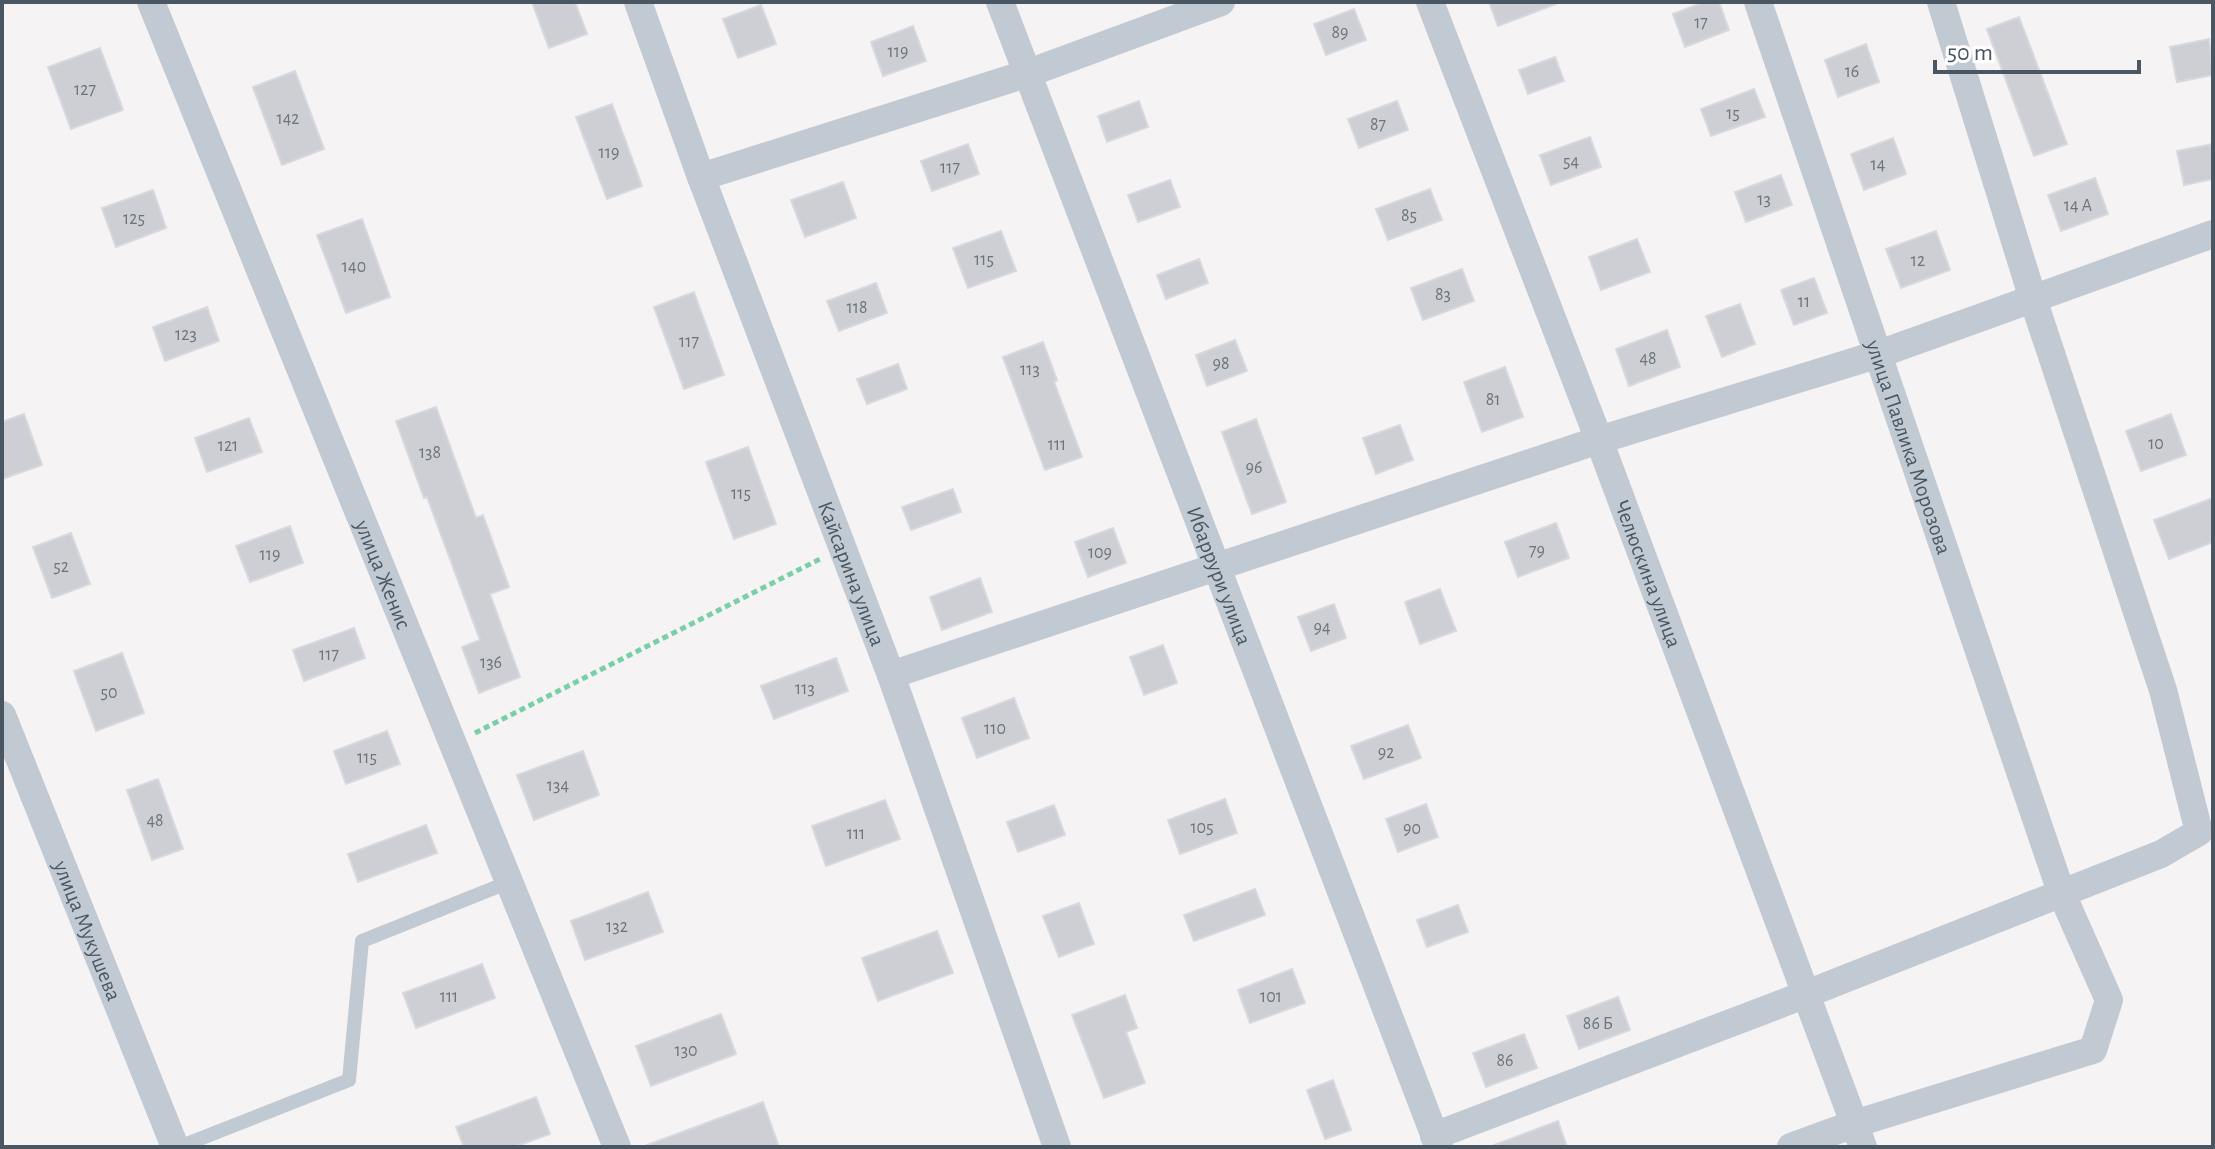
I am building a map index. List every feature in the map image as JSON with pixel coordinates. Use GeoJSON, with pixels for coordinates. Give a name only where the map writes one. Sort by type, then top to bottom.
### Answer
{"type":"FeatureCollection","features":[{"type":"Feature","properties":{"kind":"street","name":"улица Женис"},"geometry":{"type":"LineString","coordinates":[[151,2],[617,1147]]}},
{"type":"Feature","properties":{"kind":"street","name":"Кайсарина улица"},"geometry":{"type":"LineString","coordinates":[[638,2],[701,177],[891,675],[1057,1147]]}},
{"type":"Feature","properties":{"kind":"street","name":"Ибаррури улица"},"geometry":{"type":"LineString","coordinates":[[1000,2],[1437,1141]]}},
{"type":"Feature","properties":{"kind":"street"},"geometry":{"type":"LineString","coordinates":[[701,177],[1026,74],[1221,2]]}},
{"type":"Feature","properties":{"kind":"street","name":"Челюскина улица"},"geometry":{"type":"LineString","coordinates":[[1430,2],[1599,440],[1858,1136]]}},
{"type":"Feature","properties":{"kind":"street","name":"улица Павлика Морозова"},"geometry":{"type":"LineString","coordinates":[[1758,2],[2061,892],[2109,1000],[2093,1050],[1858,1136]]}},
{"type":"Feature","properties":{"kind":"street"},"geometry":{"type":"LineString","coordinates":[[1437,1141],[2161,854],[2199,832],[2163,690],[2033,299],[1941,2]]}},
{"type":"Feature","properties":{"kind":"street"},"geometry":{"type":"LineString","coordinates":[[891,675],[1599,440],[1879,354],[2213,234]]}},
{"type":"Feature","properties":{"kind":"street","name":"улица Мукушева"},"geometry":{"type":"LineString","coordinates":[[2,715],[177,1147]]}},
{"type":"Feature","properties":{"kind":"street"},"geometry":{"type":"LineString","coordinates":[[1791,1147],[1858,1136]]}},
{"type":"Feature","properties":{"kind":"lane"},"geometry":{"type":"LineString","coordinates":[[177,1147],[349,1080],[362,941],[509,882]]}},
{"type":"Feature","properties":{"kind":"path"},"geometry":{"type":"LineString","coordinates":[[453,744],[843,547]]}},
{"type":"Feature","properties":{"kind":"building"},"geometry":{"type":"Polygon","coordinates":[[[532,2],[575,2],[587,34],[549,48],[532,2]]]}},
{"type":"Feature","properties":{"kind":"building"},"geometry":{"type":"Polygon","coordinates":[[[1489,2],[1555,2],[1556,4],[1498,26],[1489,2]]]}},
{"type":"Feature","properties":{"kind":"building"},"geometry":{"type":"Polygon","coordinates":[[[1704,2],[1719,2],[1729,30],[1685,47],[1673,14],[1704,2]]]}},
{"type":"Feature","properties":{"kind":"building"},"geometry":{"type":"Polygon","coordinates":[[[761,5],[776,44],[738,58],[723,19],[761,5]]]}},
{"type":"Feature","properties":{"kind":"building"},"geometry":{"type":"Polygon","coordinates":[[[1354,9],[1366,40],[1326,55],[1314,24],[1354,9]]]}},
{"type":"Feature","properties":{"kind":"building"},"geometry":{"type":"Polygon","coordinates":[[[2019,17],[2067,144],[2034,156],[1987,29],[2019,17]]]}},
{"type":"Feature","properties":{"kind":"building"},"geometry":{"type":"Polygon","coordinates":[[[913,26],[926,61],[883,76],[871,42],[913,26]]]}},
{"type":"Feature","properties":{"kind":"building"},"geometry":{"type":"Polygon","coordinates":[[[2209,39],[2213,75],[2177,82],[2170,47],[2209,39]]]}},
{"type":"Feature","properties":{"kind":"building"},"geometry":{"type":"Polygon","coordinates":[[[1866,44],[1879,82],[1838,97],[1825,60],[1866,44]]]}},
{"type":"Feature","properties":{"kind":"building"},"geometry":{"type":"Polygon","coordinates":[[[100,48],[123,110],[71,129],[48,67],[100,48]]]}},
{"type":"Feature","properties":{"kind":"building"},"geometry":{"type":"Polygon","coordinates":[[[1555,57],[1564,81],[1528,94],[1519,70],[1555,57]]]}},
{"type":"Feature","properties":{"kind":"building"},"geometry":{"type":"Polygon","coordinates":[[[295,71],[324,149],[282,165],[253,87],[295,71]]]}},
{"type":"Feature","properties":{"kind":"building"},"geometry":{"type":"Polygon","coordinates":[[[1754,89],[1765,117],[1711,136],[1701,109],[1754,89]]]}},
{"type":"Feature","properties":{"kind":"building"},"geometry":{"type":"Polygon","coordinates":[[[1139,101],[1148,127],[1107,142],[1098,116],[1139,101]]]}},
{"type":"Feature","properties":{"kind":"building"},"geometry":{"type":"Polygon","coordinates":[[[1397,101],[1408,130],[1359,148],[1348,119],[1397,101]]]}},
{"type":"Feature","properties":{"kind":"building"},"geometry":{"type":"Polygon","coordinates":[[[612,104],[642,186],[607,199],[576,117],[612,104]]]}},
{"type":"Feature","properties":{"kind":"building"},"geometry":{"type":"Polygon","coordinates":[[[1590,137],[1601,167],[1551,185],[1540,155],[1590,137]]]}},
{"type":"Feature","properties":{"kind":"building"},"geometry":{"type":"Polygon","coordinates":[[[1893,138],[1906,174],[1864,190],[1851,154],[1893,138]]]}},
{"type":"Feature","properties":{"kind":"building"},"geometry":{"type":"Polygon","coordinates":[[[968,144],[979,174],[932,191],[921,161],[968,144]]]}},
{"type":"Feature","properties":{"kind":"building"},"geometry":{"type":"Polygon","coordinates":[[[2213,144],[2213,179],[2184,185],[2177,151],[2213,144]]]}},
{"type":"Feature","properties":{"kind":"building"},"geometry":{"type":"Polygon","coordinates":[[[1781,175],[1792,205],[1746,222],[1735,192],[1781,175]]]}},
{"type":"Feature","properties":{"kind":"building"},"geometry":{"type":"Polygon","coordinates":[[[2095,178],[2108,214],[2061,231],[2048,195],[2095,178]]]}},
{"type":"Feature","properties":{"kind":"building"},"geometry":{"type":"Polygon","coordinates":[[[1170,180],[1180,207],[1138,222],[1128,195],[1170,180]]]}},
{"type":"Feature","properties":{"kind":"building"},"geometry":{"type":"Polygon","coordinates":[[[843,182],[856,218],[805,237],[791,200],[843,182]]]}},
{"type":"Feature","properties":{"kind":"building"},"geometry":{"type":"Polygon","coordinates":[[[1430,189],[1442,220],[1388,240],[1376,209],[1430,189]]]}},
{"type":"Feature","properties":{"kind":"building"},"geometry":{"type":"Polygon","coordinates":[[[153,190],[166,228],[116,247],[102,208],[153,190]]]}},
{"type":"Feature","properties":{"kind":"building"},"geometry":{"type":"Polygon","coordinates":[[[362,219],[390,297],[346,313],[317,235],[362,219]]]}},
{"type":"Feature","properties":{"kind":"building"},"geometry":{"type":"Polygon","coordinates":[[[1001,231],[1016,271],[968,288],[953,248],[1001,231]]]}},
{"type":"Feature","properties":{"kind":"building"},"geometry":{"type":"Polygon","coordinates":[[[1936,231],[1950,270],[1901,288],[1886,249],[1936,231]]]}},
{"type":"Feature","properties":{"kind":"building"},"geometry":{"type":"Polygon","coordinates":[[[1637,239],[1650,272],[1601,290],[1589,257],[1637,239]]]}},
{"type":"Feature","properties":{"kind":"building"},"geometry":{"type":"Polygon","coordinates":[[[1199,259],[1208,283],[1166,299],[1157,275],[1199,259]]]}},
{"type":"Feature","properties":{"kind":"building"},"geometry":{"type":"Polygon","coordinates":[[[1462,269],[1474,301],[1423,320],[1411,288],[1462,269]]]}},
{"type":"Feature","properties":{"kind":"building"},"geometry":{"type":"Polygon","coordinates":[[[1814,278],[1827,313],[1794,325],[1781,290],[1814,278]]]}},
{"type":"Feature","properties":{"kind":"building"},"geometry":{"type":"Polygon","coordinates":[[[876,283],[887,313],[839,331],[827,301],[876,283]]]}},
{"type":"Feature","properties":{"kind":"building"},"geometry":{"type":"Polygon","coordinates":[[[694,292],[724,375],[684,389],[654,307],[694,292]]]}},
{"type":"Feature","properties":{"kind":"building"},"geometry":{"type":"Polygon","coordinates":[[[1740,304],[1755,344],[1722,357],[1706,316],[1740,304]]]}},
{"type":"Feature","properties":{"kind":"building"},"geometry":{"type":"Polygon","coordinates":[[[207,307],[219,341],[165,361],[153,327],[207,307]]]}},
{"type":"Feature","properties":{"kind":"building"},"geometry":{"type":"Polygon","coordinates":[[[1667,330],[1680,367],[1629,386],[1616,349],[1667,330]]]}},
{"type":"Feature","properties":{"kind":"building"},"geometry":{"type":"Polygon","coordinates":[[[1235,340],[1247,371],[1207,386],[1196,355],[1235,340]]]}},
{"type":"Feature","properties":{"kind":"building"},"geometry":{"type":"Polygon","coordinates":[[[1043,342],[1057,380],[1054,382],[1082,457],[1045,470],[1003,357],[1043,342]]]}},
{"type":"Feature","properties":{"kind":"building"},"geometry":{"type":"Polygon","coordinates":[[[898,364],[907,389],[867,404],[857,379],[898,364]]]}},
{"type":"Feature","properties":{"kind":"building"},"geometry":{"type":"Polygon","coordinates":[[[1505,367],[1523,417],[1482,432],[1464,382],[1505,367]]]}},
{"type":"Feature","properties":{"kind":"building"},"geometry":{"type":"Polygon","coordinates":[[[436,407],[476,518],[483,515],[509,587],[490,594],[520,677],[479,693],[462,647],[480,640],[396,421],[436,407]]]}},
{"type":"Feature","properties":{"kind":"building"},"geometry":{"type":"Polygon","coordinates":[[[24,414],[42,465],[2,479],[2,422],[24,414]]]}},
{"type":"Feature","properties":{"kind":"building"},"geometry":{"type":"Polygon","coordinates":[[[2171,414],[2186,455],[2141,471],[2126,431],[2171,414]]]}},
{"type":"Feature","properties":{"kind":"building"},"geometry":{"type":"Polygon","coordinates":[[[249,418],[262,452],[207,472],[195,438],[249,418]]]}},
{"type":"Feature","properties":{"kind":"building"},"geometry":{"type":"Polygon","coordinates":[[[1256,419],[1286,502],[1252,514],[1222,432],[1256,419]]]}},
{"type":"Feature","properties":{"kind":"building"},"geometry":{"type":"Polygon","coordinates":[[[1400,425],[1413,460],[1376,474],[1363,438],[1400,425]]]}},
{"type":"Feature","properties":{"kind":"building"},"geometry":{"type":"Polygon","coordinates":[[[748,447],[776,524],[734,539],[706,462],[748,447]]]}},
{"type":"Feature","properties":{"kind":"building"},"geometry":{"type":"Polygon","coordinates":[[[953,489],[961,512],[911,530],[902,507],[953,489]]]}},
{"type":"Feature","properties":{"kind":"building"},"geometry":{"type":"Polygon","coordinates":[[[2213,498],[2213,542],[2169,559],[2154,520],[2213,498]]]}},
{"type":"Feature","properties":{"kind":"building"},"geometry":{"type":"Polygon","coordinates":[[[1556,523],[1569,558],[1518,577],[1505,542],[1556,523]]]}},
{"type":"Feature","properties":{"kind":"building"},"geometry":{"type":"Polygon","coordinates":[[[290,526],[303,563],[250,582],[236,546],[290,526]]]}},
{"type":"Feature","properties":{"kind":"building"},"geometry":{"type":"Polygon","coordinates":[[[1113,528],[1126,563],[1088,577],[1075,542],[1113,528]]]}},
{"type":"Feature","properties":{"kind":"building"},"geometry":{"type":"Polygon","coordinates":[[[71,533],[90,584],[52,598],[33,547],[71,533]]]}},
{"type":"Feature","properties":{"kind":"building"},"geometry":{"type":"Polygon","coordinates":[[[980,578],[992,612],[942,630],[930,597],[980,578]]]}},
{"type":"Feature","properties":{"kind":"building"},"geometry":{"type":"Polygon","coordinates":[[[1440,589],[1456,631],[1420,644],[1405,602],[1440,589]]]}},
{"type":"Feature","properties":{"kind":"building"},"geometry":{"type":"Polygon","coordinates":[[[1334,604],[1346,638],[1311,651],[1298,617],[1334,604]]]}},
{"type":"Feature","properties":{"kind":"building"},"geometry":{"type":"Polygon","coordinates":[[[354,628],[365,658],[304,681],[293,650],[354,628]]]}},
{"type":"Feature","properties":{"kind":"building"},"geometry":{"type":"Polygon","coordinates":[[[1163,645],[1177,683],[1144,695],[1130,657],[1163,645]]]}},
{"type":"Feature","properties":{"kind":"building"},"geometry":{"type":"Polygon","coordinates":[[[122,653],[144,713],[96,731],[74,671],[122,653]]]}},
{"type":"Feature","properties":{"kind":"building"},"geometry":{"type":"Polygon","coordinates":[[[836,658],[848,691],[774,719],[761,686],[836,658]]]}},
{"type":"Feature","properties":{"kind":"building"},"geometry":{"type":"Polygon","coordinates":[[[1014,698],[1029,738],[977,758],[962,718],[1014,698]]]}},
{"type":"Feature","properties":{"kind":"building"},"geometry":{"type":"Polygon","coordinates":[[[1408,725],[1421,758],[1364,779],[1351,746],[1408,725]]]}},
{"type":"Feature","properties":{"kind":"building"},"geometry":{"type":"Polygon","coordinates":[[[387,731],[400,764],[346,784],[334,751],[387,731]]]}},
{"type":"Feature","properties":{"kind":"building"},"geometry":{"type":"Polygon","coordinates":[[[583,751],[599,795],[534,820],[517,775],[583,751]]]}},
{"type":"Feature","properties":{"kind":"building"},"geometry":{"type":"Polygon","coordinates":[[[158,779],[183,849],[152,860],[127,790],[158,779]]]}},
{"type":"Feature","properties":{"kind":"building"},"geometry":{"type":"Polygon","coordinates":[[[1225,799],[1237,833],[1180,854],[1168,820],[1225,799]]]}},
{"type":"Feature","properties":{"kind":"building"},"geometry":{"type":"Polygon","coordinates":[[[885,800],[900,839],[826,866],[812,826],[885,800]]]}},
{"type":"Feature","properties":{"kind":"building"},"geometry":{"type":"Polygon","coordinates":[[[1426,804],[1438,837],[1398,852],[1386,819],[1426,804]]]}},
{"type":"Feature","properties":{"kind":"building"},"geometry":{"type":"Polygon","coordinates":[[[1054,805],[1065,835],[1018,852],[1007,822],[1054,805]]]}},
{"type":"Feature","properties":{"kind":"building"},"geometry":{"type":"Polygon","coordinates":[[[426,825],[437,853],[358,882],[348,854],[426,825]]]}},
{"type":"Feature","properties":{"kind":"building"},"geometry":{"type":"Polygon","coordinates":[[[1255,889],[1265,915],[1194,941],[1184,915],[1255,889]]]}},
{"type":"Feature","properties":{"kind":"building"},"geometry":{"type":"Polygon","coordinates":[[[648,892],[663,932],[585,960],[571,921],[648,892]]]}},
{"type":"Feature","properties":{"kind":"building"},"geometry":{"type":"Polygon","coordinates":[[[1079,903],[1094,944],[1059,957],[1043,916],[1079,903]]]}},
{"type":"Feature","properties":{"kind":"building"},"geometry":{"type":"Polygon","coordinates":[[[1458,905],[1468,932],[1427,947],[1417,920],[1458,905]]]}},
{"type":"Feature","properties":{"kind":"building"},"geometry":{"type":"Polygon","coordinates":[[[937,931],[953,973],[878,1001],[862,958],[937,931]]]}},
{"type":"Feature","properties":{"kind":"building"},"geometry":{"type":"Polygon","coordinates":[[[482,964],[495,998],[416,1028],[403,993],[482,964]]]}},
{"type":"Feature","properties":{"kind":"building"},"geometry":{"type":"Polygon","coordinates":[[[1292,969],[1305,1003],[1250,1023],[1238,990],[1292,969]]]}},
{"type":"Feature","properties":{"kind":"building"},"geometry":{"type":"Polygon","coordinates":[[[1125,995],[1137,1028],[1126,1032],[1145,1083],[1104,1098],[1072,1015],[1125,995]]]}},
{"type":"Feature","properties":{"kind":"building"},"geometry":{"type":"Polygon","coordinates":[[[1618,997],[1630,1030],[1579,1049],[1567,1016],[1618,997]]]}},
{"type":"Feature","properties":{"kind":"building"},"geometry":{"type":"Polygon","coordinates":[[[721,1014],[736,1054],[651,1086],[636,1046],[721,1014]]]}},
{"type":"Feature","properties":{"kind":"building"},"geometry":{"type":"Polygon","coordinates":[[[1524,1034],[1537,1068],[1486,1087],[1473,1053],[1524,1034]]]}},
{"type":"Feature","properties":{"kind":"building"},"geometry":{"type":"Polygon","coordinates":[[[1333,1080],[1351,1130],[1325,1139],[1307,1090],[1333,1080]]]}},
{"type":"Feature","properties":{"kind":"building"},"geometry":{"type":"Polygon","coordinates":[[[536,1097],[550,1134],[514,1147],[464,1147],[456,1127],[536,1097]]]}},
{"type":"Feature","properties":{"kind":"building"},"geometry":{"type":"Polygon","coordinates":[[[763,1102],[779,1147],[647,1147],[647,1145],[763,1102]]]}},
{"type":"Feature","properties":{"kind":"building"},"geometry":{"type":"Polygon","coordinates":[[[1558,1121],[1567,1147],[1494,1145],[1558,1121]]]}}]}
